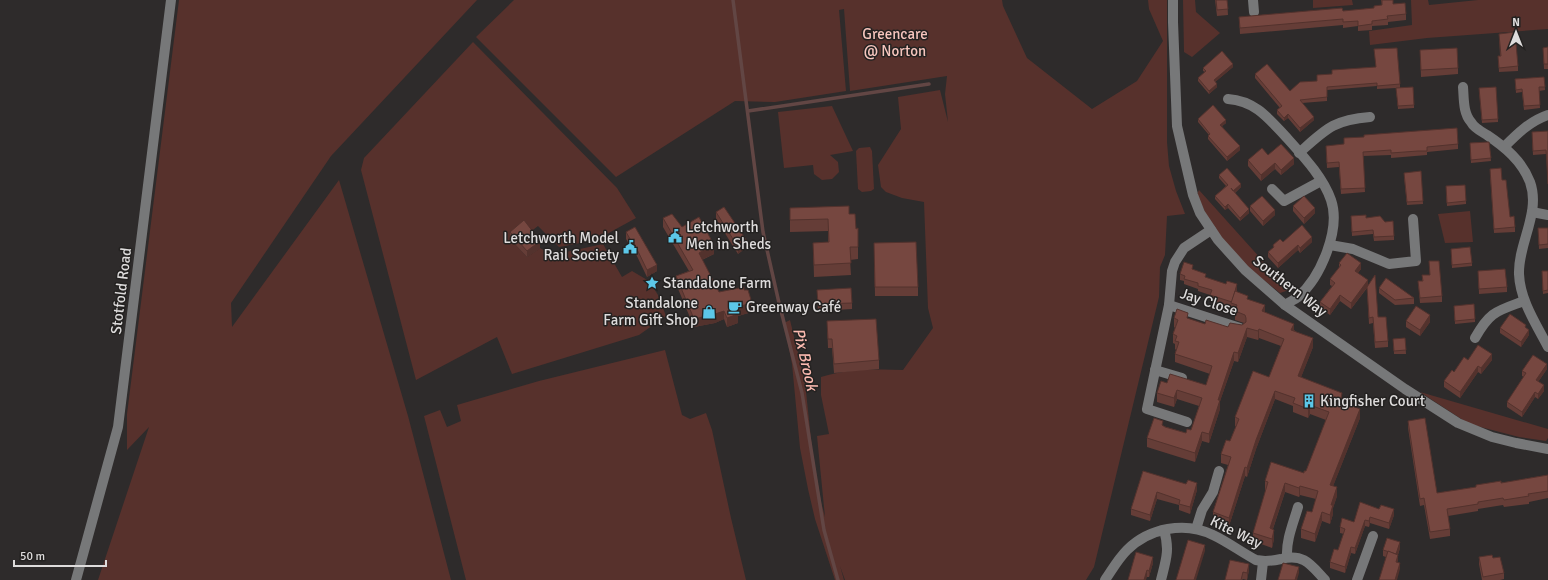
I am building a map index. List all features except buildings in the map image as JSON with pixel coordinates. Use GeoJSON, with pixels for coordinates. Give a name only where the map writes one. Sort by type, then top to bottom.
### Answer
{"type":"FeatureCollection","features":[{"type":"Feature","properties":{"kind":"street","name":"Stotfold Road"},"geometry":{"type":"LineString","coordinates":[[76,580],[118,428],[172,0]]}},
{"type":"Feature","properties":{"kind":"street","name":"Southern Way"},"geometry":{"type":"LineString","coordinates":[[1174,0],[1173,22],[1177,126],[1193,195],[1200,213],[1218,240],[1245,270],[1285,305],[1405,389],[1458,423],[1498,439],[1516,444],[1548,449]]}},
{"type":"Feature","properties":{"kind":"street"},"geometry":{"type":"LineString","coordinates":[[1253,0],[1254,12]]}},
{"type":"Feature","properties":{"kind":"street"},"geometry":{"type":"LineString","coordinates":[[1463,87],[1465,108],[1471,123],[1504,147],[1526,173],[1530,182],[1533,200],[1532,212],[1520,264],[1520,284],[1524,301],[1548,347]]}},
{"type":"Feature","properties":{"kind":"street"},"geometry":{"type":"LineString","coordinates":[[1228,99],[1244,101],[1257,108],[1299,153],[1321,181],[1331,200],[1333,209],[1333,230],[1330,245],[1323,262],[1299,296],[1285,305]]}},
{"type":"Feature","properties":{"kind":"street"},"geometry":{"type":"LineString","coordinates":[[1504,147],[1526,126],[1548,116]]}},
{"type":"Feature","properties":{"kind":"street"},"geometry":{"type":"LineString","coordinates":[[1299,153],[1324,132],[1338,123],[1354,118],[1370,117]]}},
{"type":"Feature","properties":{"kind":"street"},"geometry":{"type":"LineString","coordinates":[[1272,189],[1284,201],[1321,181]]}},
{"type":"Feature","properties":{"kind":"street"},"geometry":{"type":"LineString","coordinates":[[1532,212],[1548,215]]}},
{"type":"Feature","properties":{"kind":"street"},"geometry":{"type":"LineString","coordinates":[[1330,245],[1353,249],[1389,264],[1416,261],[1413,219]]}},
{"type":"Feature","properties":{"kind":"street","name":"Jay Close"},"geometry":{"type":"LineString","coordinates":[[1187,422],[1147,409],[1169,305],[1172,271],[1175,262],[1184,248],[1211,230]]}},
{"type":"Feature","properties":{"kind":"street"},"geometry":{"type":"LineString","coordinates":[[1475,338],[1482,325],[1492,314],[1524,301]]}},
{"type":"Feature","properties":{"kind":"street","name":"Jay Close"},"geometry":{"type":"LineString","coordinates":[[1169,305],[1240,328]]}},
{"type":"Feature","properties":{"kind":"street"},"geometry":{"type":"LineString","coordinates":[[1155,370],[1192,381]]}},
{"type":"Feature","properties":{"kind":"street","name":"Kite Way"},"geometry":{"type":"LineString","coordinates":[[1196,530],[1202,510],[1213,492],[1219,471]]}},
{"type":"Feature","properties":{"kind":"street"},"geometry":{"type":"LineString","coordinates":[[1287,557],[1288,539],[1298,507]]}},
{"type":"Feature","properties":{"kind":"street","name":"Kite Way"},"geometry":{"type":"LineString","coordinates":[[1105,580],[1128,549],[1149,535],[1164,530],[1183,528],[1196,530],[1214,536],[1248,556],[1263,562],[1287,557],[1304,560],[1314,566],[1325,580]]}},
{"type":"Feature","properties":{"kind":"street"},"geometry":{"type":"LineString","coordinates":[[1161,580],[1168,555],[1168,542],[1164,530]]}},
{"type":"Feature","properties":{"kind":"street"},"geometry":{"type":"LineString","coordinates":[[1357,580],[1373,536]]}},
{"type":"Feature","properties":{"kind":"street","name":"Kite Way"},"geometry":{"type":"LineString","coordinates":[[1262,580],[1263,562]]}},
{"type":"Feature","properties":{"kind":"green space"},"geometry":{"type":"Polygon","coordinates":[[[179,0],[477,0],[331,156],[231,303],[232,327],[339,180],[408,416],[451,580],[98,580],[149,427],[127,450],[127,414],[179,0]]]}},
{"type":"Feature","properties":{"kind":"green space","name":"Greencare @ Norton"},"geometry":{"type":"Polygon","coordinates":[[[514,0],[1002,0],[1003,6],[1027,58],[1092,109],[1137,81],[1163,41],[1149,9],[1148,0],[1167,0],[1167,142],[1169,166],[1176,191],[1185,214],[1167,216],[1165,255],[1160,267],[1159,297],[1094,567],[1086,580],[845,580],[840,566],[844,580],[835,580],[815,519],[800,448],[792,364],[784,323],[790,320],[805,382],[812,449],[825,517],[817,436],[829,434],[821,395],[821,377],[851,371],[903,370],[933,328],[928,308],[924,202],[902,198],[886,192],[881,187],[878,165],[901,129],[898,97],[940,90],[948,122],[945,94],[947,76],[850,91],[844,9],[839,10],[846,91],[775,102],[735,101],[616,177],[476,37],[514,0]]]}},
{"type":"Feature","properties":{"kind":"green space"},"geometry":{"type":"Polygon","coordinates":[[[1183,0],[1195,0],[1196,12],[1220,33],[1192,57],[1184,52],[1183,0]]]}},
{"type":"Feature","properties":{"kind":"green space"},"geometry":{"type":"Polygon","coordinates":[[[1313,0],[1352,0],[1353,5],[1313,8],[1313,0]]]}},
{"type":"Feature","properties":{"kind":"green space"},"geometry":{"type":"Polygon","coordinates":[[[1411,0],[1428,0],[1429,5],[1478,0],[1548,0],[1548,29],[1427,38],[1370,45],[1369,31],[1412,25],[1411,0]]]}},
{"type":"Feature","properties":{"kind":"green space"},"geometry":{"type":"Polygon","coordinates":[[[473,42],[617,188],[636,218],[596,240],[559,247],[538,226],[529,233],[510,239],[527,257],[540,248],[552,255],[603,244],[622,277],[632,271],[649,281],[658,295],[666,316],[639,335],[512,374],[497,337],[416,380],[361,170],[364,158],[473,42]]]}},
{"type":"Feature","properties":{"kind":"green space"},"geometry":{"type":"Polygon","coordinates":[[[832,106],[853,151],[830,155],[838,162],[839,172],[832,179],[822,180],[814,174],[813,165],[784,168],[778,112],[832,106]]]}},
{"type":"Feature","properties":{"kind":"green space"},"geometry":{"type":"Polygon","coordinates":[[[870,147],[872,151],[874,189],[871,191],[862,192],[858,189],[856,151],[859,148],[870,147]]]}},
{"type":"Feature","properties":{"kind":"green space"},"geometry":{"type":"Polygon","coordinates":[[[1199,190],[1289,290],[1280,293],[1242,262],[1221,241],[1214,230],[1197,194],[1199,190]]]}},
{"type":"Feature","properties":{"kind":"green space"},"geometry":{"type":"Polygon","coordinates":[[[1470,211],[1473,242],[1445,243],[1438,214],[1470,211]]]}},
{"type":"Feature","properties":{"kind":"green space"},"geometry":{"type":"Polygon","coordinates":[[[665,350],[682,415],[690,419],[706,413],[712,430],[746,580],[466,580],[424,416],[440,410],[447,427],[461,421],[457,405],[539,381],[665,350]]]}},
{"type":"Feature","properties":{"kind":"green space"},"geometry":{"type":"Polygon","coordinates":[[[1420,392],[1548,429],[1548,438],[1546,441],[1519,437],[1469,424],[1420,392]]]}},
{"type":"Feature","properties":{"kind":"waterway","name":"Pix Brook"},"geometry":{"type":"LineString","coordinates":[[733,0],[763,232],[802,393],[824,530],[838,580]]}},
{"type":"Feature","properties":{"kind":"waterway"},"geometry":{"type":"LineString","coordinates":[[748,111],[929,84]]}},
{"type":"Feature","properties":{"kind":"place","name":"Letchworth Men in Sheds"},"geometry":{"type":"Point","coordinates":[675,236]}},
{"type":"Feature","properties":{"kind":"place","name":"Letchworth Model Rail Society"},"geometry":{"type":"Point","coordinates":[630,247]}},
{"type":"Feature","properties":{"kind":"place","name":"Standalone Farm"},"geometry":{"type":"Point","coordinates":[652,283]}},
{"type":"Feature","properties":{"kind":"place","name":"Greenway Café"},"geometry":{"type":"Point","coordinates":[735,307]}},
{"type":"Feature","properties":{"kind":"place","name":"Standalone Farm Gift Shop"},"geometry":{"type":"Point","coordinates":[709,312]}},
{"type":"Feature","properties":{"kind":"place","name":"Kingfisher Court"},"geometry":{"type":"Point","coordinates":[1309,401]}}]}
